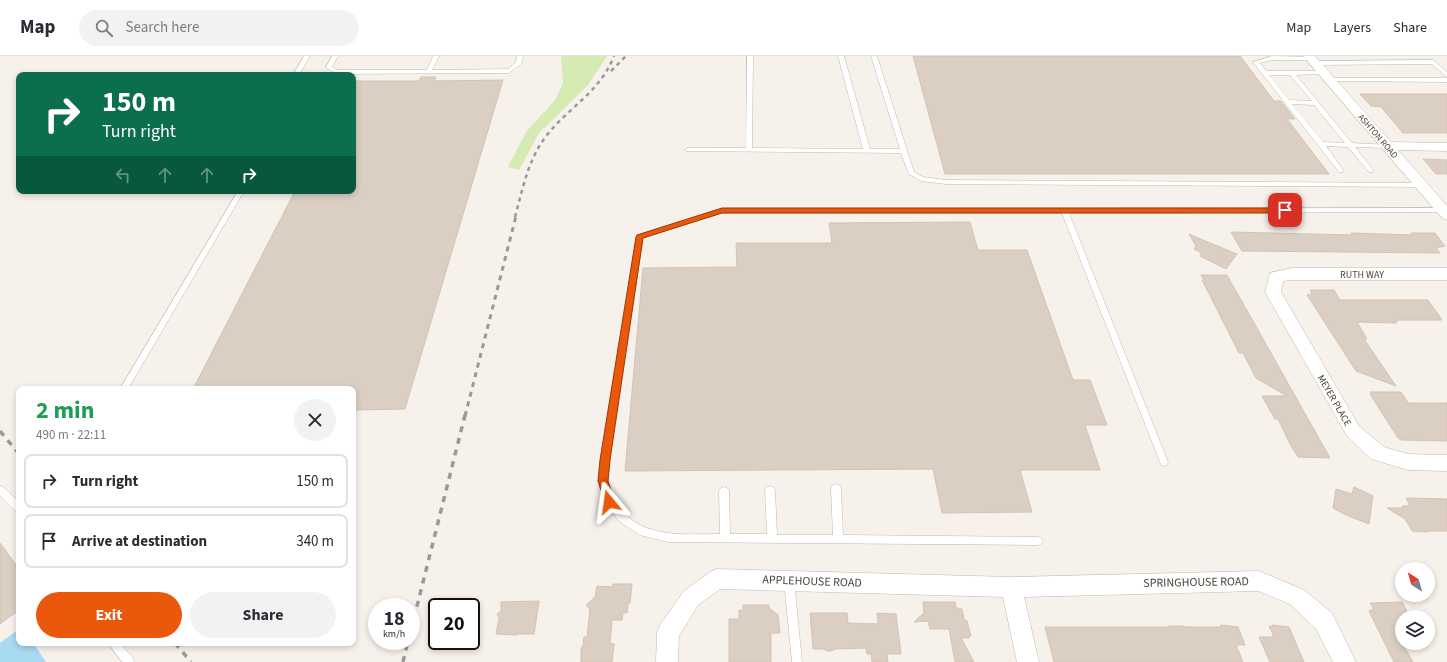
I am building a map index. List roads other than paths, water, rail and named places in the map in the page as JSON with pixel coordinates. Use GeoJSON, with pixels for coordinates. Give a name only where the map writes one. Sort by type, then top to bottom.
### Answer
{"type":"FeatureCollection","features":[{"type":"Feature","properties":{"kind":"street","name":"ASHTON ROAD"},"geometry":{"type":"LineString","coordinates":[[1318,66],[1446,212]]}},
{"type":"Feature","properties":{"kind":"street"},"geometry":{"type":"LineString","coordinates":[[1387,146],[1447,147]]}},
{"type":"Feature","properties":{"kind":"street","name":"RUTH WAY"},"geometry":{"type":"LineString","coordinates":[[1276,277],[1292,274],[1447,274]]}},
{"type":"Feature","properties":{"kind":"street","name":"MEYER PLACE"},"geometry":{"type":"LineString","coordinates":[[1276,277],[1273,292],[1353,431],[1378,454],[1408,462],[1447,463]]}},
{"type":"Feature","properties":{"kind":"street","name":"APPLEHOUSE ROAD"},"geometry":{"type":"LineString","coordinates":[[667,662],[668,633],[691,598],[718,579],[1011,587]]}},
{"type":"Feature","properties":{"kind":"street","name":"SPRINGHOUSE ROAD"},"geometry":{"type":"LineString","coordinates":[[1011,587],[1259,581],[1297,597],[1324,620],[1345,662]]}},
{"type":"Feature","properties":{"kind":"street"},"geometry":{"type":"LineString","coordinates":[[1011,587],[1028,662]]}},
{"type":"Feature","properties":{"kind":"lane"},"geometry":{"type":"LineString","coordinates":[[298,72],[307,56]]}},
{"type":"Feature","properties":{"kind":"lane"},"geometry":{"type":"LineString","coordinates":[[335,56],[329,67],[336,72],[509,71],[519,63],[520,56]]}},
{"type":"Feature","properties":{"kind":"lane"},"geometry":{"type":"LineString","coordinates":[[428,72],[436,56]]}},
{"type":"Feature","properties":{"kind":"lane"},"geometry":{"type":"LineString","coordinates":[[749,150],[750,56]]}},
{"type":"Feature","properties":{"kind":"lane"},"geometry":{"type":"LineString","coordinates":[[841,56],[867,151]]}},
{"type":"Feature","properties":{"kind":"lane"},"geometry":{"type":"LineString","coordinates":[[874,56],[911,174],[921,179],[946,182],[1421,185]]}},
{"type":"Feature","properties":{"kind":"lane"},"geometry":{"type":"LineString","coordinates":[[1341,171],[1322,144],[1256,62],[1272,58],[1285,57],[1318,66],[1447,80]]}},
{"type":"Feature","properties":{"kind":"lane"},"geometry":{"type":"LineString","coordinates":[[1265,73],[1292,73],[1318,66],[1433,62],[1447,75]]}},
{"type":"Feature","properties":{"kind":"lane"},"geometry":{"type":"LineString","coordinates":[[1292,73],[1371,171]]}},
{"type":"Feature","properties":{"kind":"lane"},"geometry":{"type":"LineString","coordinates":[[1288,102],[1317,103]]}},
{"type":"Feature","properties":{"kind":"lane"},"geometry":{"type":"LineString","coordinates":[[1322,144],[1387,146]]}},
{"type":"Feature","properties":{"kind":"lane"},"geometry":{"type":"LineString","coordinates":[[688,150],[904,151]]}},
{"type":"Feature","properties":{"kind":"lane"},"geometry":{"type":"LineString","coordinates":[[126,386],[239,194]]}},
{"type":"Feature","properties":{"kind":"lane"},"geometry":{"type":"LineString","coordinates":[[1038,541],[668,538],[643,532],[623,520],[609,502],[603,481],[640,237],[722,211],[1446,212]]}},
{"type":"Feature","properties":{"kind":"lane"},"geometry":{"type":"LineString","coordinates":[[1064,211],[1164,462]]}},
{"type":"Feature","properties":{"kind":"lane"},"geometry":{"type":"LineString","coordinates":[[836,488],[838,540]]}},
{"type":"Feature","properties":{"kind":"lane"},"geometry":{"type":"LineString","coordinates":[[0,490],[16,505]]}},
{"type":"Feature","properties":{"kind":"lane"},"geometry":{"type":"LineString","coordinates":[[770,490],[772,539]]}},
{"type":"Feature","properties":{"kind":"lane"},"geometry":{"type":"LineString","coordinates":[[724,491],[725,539]]}},
{"type":"Feature","properties":{"kind":"lane"},"geometry":{"type":"LineString","coordinates":[[788,581],[797,662]]}},
{"type":"Feature","properties":{"kind":"lane"},"geometry":{"type":"LineString","coordinates":[[116,646],[129,662]]}},
{"type":"Feature","properties":{"kind":"water"},"geometry":{"type":"Polygon","coordinates":[[[16,631],[16,646],[35,646],[46,662],[0,662],[0,643],[16,631]]]}},
{"type":"Feature","properties":{"kind":"railway"},"geometry":{"type":"LineString","coordinates":[[515,217],[527,174],[540,144],[565,115],[593,89],[608,69],[614,56]]}},
{"type":"Feature","properties":{"kind":"railway"},"geometry":{"type":"LineString","coordinates":[[611,71],[626,56]]}},
{"type":"Feature","properties":{"kind":"railway"},"geometry":{"type":"LineString","coordinates":[[465,416],[516,216]]}},
{"type":"Feature","properties":{"kind":"railway"},"geometry":{"type":"LineString","coordinates":[[419,598],[465,415]]}},
{"type":"Feature","properties":{"kind":"railway"},"geometry":{"type":"LineString","coordinates":[[0,431],[16,450]]}},
{"type":"Feature","properties":{"kind":"railway"},"geometry":{"type":"LineString","coordinates":[[178,646],[191,662]]}},
{"type":"Feature","properties":{"kind":"railway"},"geometry":{"type":"LineString","coordinates":[[403,662],[406,650]]}}]}
